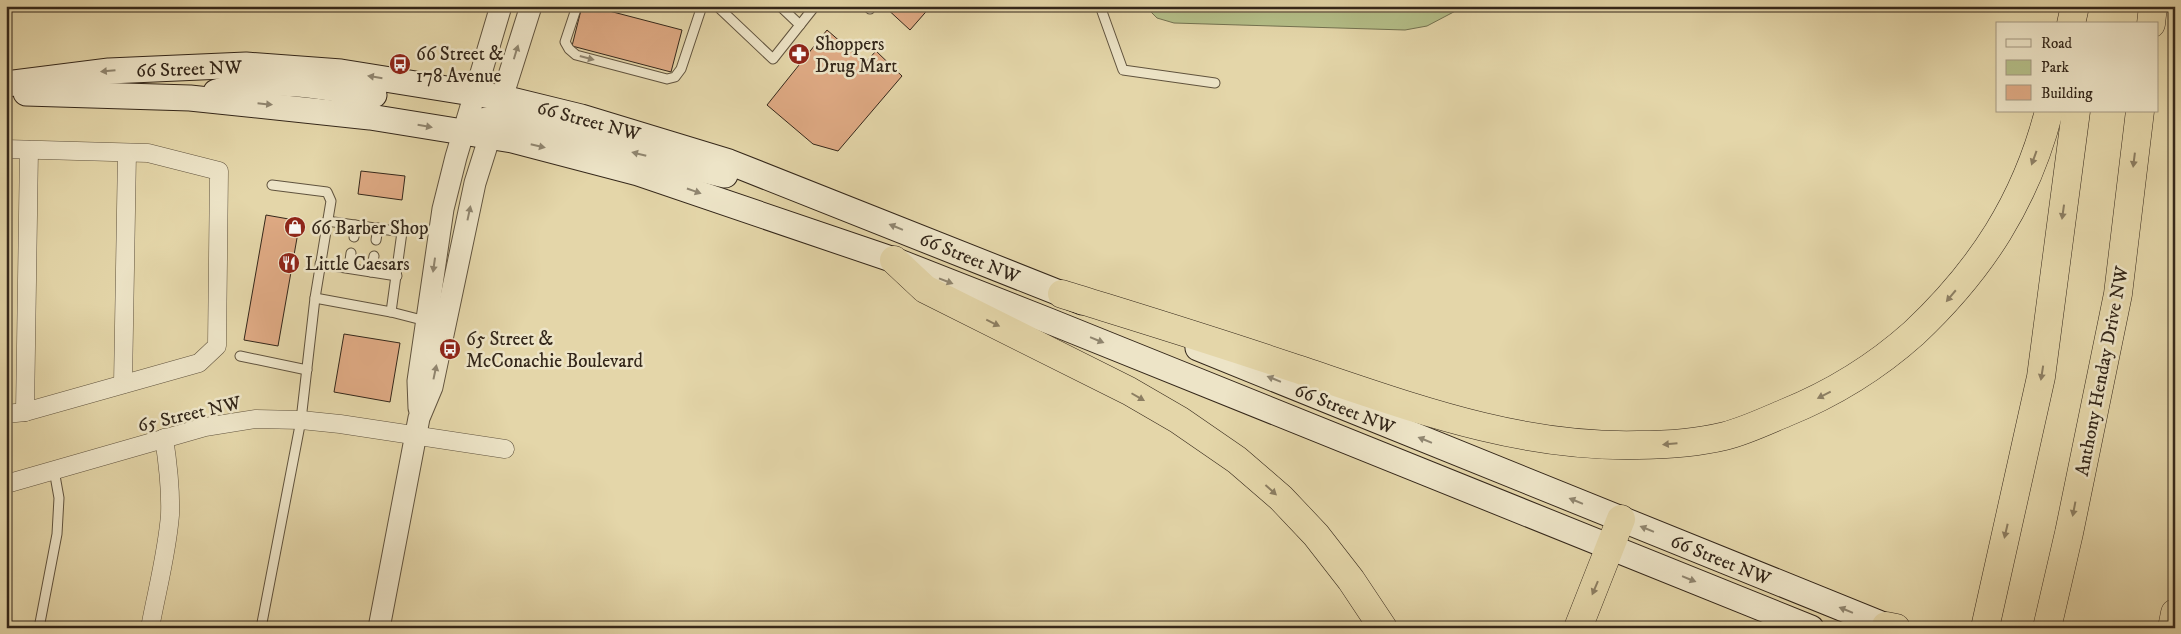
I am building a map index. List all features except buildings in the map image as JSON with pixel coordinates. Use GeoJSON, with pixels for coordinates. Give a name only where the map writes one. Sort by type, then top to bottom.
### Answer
{"type":"FeatureCollection","features":[{"type":"Feature","properties":{"kind":"highway"},"geometry":{"type":"LineString","coordinates":[[2071,22],[2075,6]]}},
{"type":"Feature","properties":{"kind":"highway"},"geometry":{"type":"LineString","coordinates":[[2088,22],[2090,6]]}},
{"type":"Feature","properties":{"kind":"highway"},"geometry":{"type":"LineString","coordinates":[[2151,22],[2153,6]]}},
{"type":"Feature","properties":{"kind":"highway"},"geometry":{"type":"LineString","coordinates":[[1062,294],[1471,424],[1534,439],[1598,446],[1698,442],[1728,436],[1799,408],[1870,368],[1900,346],[1944,304],[1971,273],[2004,225],[2024,184],[2049,112]]}},
{"type":"Feature","properties":{"kind":"highway"},"geometry":{"type":"LineString","coordinates":[[1985,628],[2041,377],[2076,112]]}},
{"type":"Feature","properties":{"kind":"highway","name":"Anthony Henday Drive NW"},"geometry":{"type":"LineString","coordinates":[[2047,628],[2069,533],[2118,294],[2140,112]]}},
{"type":"Feature","properties":{"kind":"highway"},"geometry":{"type":"LineString","coordinates":[[894,260],[925,289],[1129,392],[1179,420],[1238,460],[1280,498],[1316,535],[1383,628]]}},
{"type":"Feature","properties":{"kind":"highway"},"geometry":{"type":"LineString","coordinates":[[1578,628],[1621,519]]}},
{"type":"Feature","properties":{"kind":"highway"},"geometry":{"type":"LineString","coordinates":[[2172,628],[2175,613]]}},
{"type":"Feature","properties":{"kind":"main road","name":"66 Street NW"},"geometry":{"type":"LineString","coordinates":[[6,84],[109,71],[246,65],[341,72],[473,100],[496,118],[557,151],[648,176],[894,260],[1058,324],[1810,628]]}},
{"type":"Feature","properties":{"kind":"main road"},"geometry":{"type":"LineString","coordinates":[[184,98],[251,84],[268,84],[316,86],[473,100]]}},
{"type":"Feature","properties":{"kind":"main road","name":"66 Street NW"},"geometry":{"type":"LineString","coordinates":[[6,91],[239,102],[332,112],[464,132],[496,118],[581,117],[692,149],[790,185],[1891,627]]}},
{"type":"Feature","properties":{"kind":"street"},"geometry":{"type":"LineString","coordinates":[[418,427],[418,381],[444,209],[464,132],[501,6]]}},
{"type":"Feature","properties":{"kind":"street"},"geometry":{"type":"LineString","coordinates":[[379,628],[418,427],[432,387],[475,183],[530,6]]}},
{"type":"Feature","properties":{"kind":"street"},"geometry":{"type":"LineString","coordinates":[[6,149],[148,153],[219,171],[217,346],[199,363],[25,412],[6,414]]}},
{"type":"Feature","properties":{"kind":"street"},"geometry":{"type":"LineString","coordinates":[[25,412],[29,150]]}},
{"type":"Feature","properties":{"kind":"street"},"geometry":{"type":"LineString","coordinates":[[123,384],[127,153]]}},
{"type":"Feature","properties":{"kind":"street","name":"65 Street NW"},"geometry":{"type":"LineString","coordinates":[[6,484],[205,426],[256,419],[418,427],[505,449]]}},
{"type":"Feature","properties":{"kind":"street"},"geometry":{"type":"LineString","coordinates":[[150,628],[167,541],[170,514],[169,470],[164,438]]}},
{"type":"Feature","properties":{"kind":"lane"},"geometry":{"type":"LineString","coordinates":[[577,6],[565,42],[576,55],[667,79],[675,77],[681,69],[697,7]]}},
{"type":"Feature","properties":{"kind":"lane"},"geometry":{"type":"LineString","coordinates":[[717,6],[774,59],[815,6]]}},
{"type":"Feature","properties":{"kind":"lane"},"geometry":{"type":"LineString","coordinates":[[780,6],[800,25]]}},
{"type":"Feature","properties":{"kind":"lane"},"geometry":{"type":"LineString","coordinates":[[1100,6],[1123,70],[1215,83]]}},
{"type":"Feature","properties":{"kind":"lane"},"geometry":{"type":"LineString","coordinates":[[261,628],[301,420],[315,298],[331,201],[327,192],[272,185]]}},
{"type":"Feature","properties":{"kind":"lane"},"geometry":{"type":"LineString","coordinates":[[327,221],[402,232],[391,312]]}},
{"type":"Feature","properties":{"kind":"lane"},"geometry":{"type":"LineString","coordinates":[[354,237],[356,225]]}},
{"type":"Feature","properties":{"kind":"lane"},"geometry":{"type":"LineString","coordinates":[[376,240],[378,228]]}},
{"type":"Feature","properties":{"kind":"lane"},"geometry":{"type":"LineString","coordinates":[[349,268],[351,253]]}},
{"type":"Feature","properties":{"kind":"lane"},"geometry":{"type":"LineString","coordinates":[[371,272],[374,256]]}},
{"type":"Feature","properties":{"kind":"lane"},"geometry":{"type":"LineString","coordinates":[[320,264],[397,276]]}},
{"type":"Feature","properties":{"kind":"lane"},"geometry":{"type":"LineString","coordinates":[[315,298],[391,312],[426,321]]}},
{"type":"Feature","properties":{"kind":"lane"},"geometry":{"type":"LineString","coordinates":[[240,356],[307,370]]}},
{"type":"Feature","properties":{"kind":"lane"},"geometry":{"type":"LineString","coordinates":[[39,628],[57,534],[59,498],[54,470]]}},
{"type":"Feature","properties":{"kind":"green space"},"geometry":{"type":"Polygon","coordinates":[[[1145,6],[1465,6],[1427,26],[1405,30],[1174,23],[1157,18],[1145,6]]]}},
{"type":"Feature","properties":{"kind":"place","name":"Shoppers Drug Mart"},"geometry":{"type":"Point","coordinates":[799,54]}},
{"type":"Feature","properties":{"kind":"place","name":"66 Street & 178 Avenue"},"geometry":{"type":"Point","coordinates":[400,64]}},
{"type":"Feature","properties":{"kind":"place","name":"66 Barber Shop"},"geometry":{"type":"Point","coordinates":[295,227]}},
{"type":"Feature","properties":{"kind":"place","name":"Little Caesars"},"geometry":{"type":"Point","coordinates":[289,263]}},
{"type":"Feature","properties":{"kind":"place","name":"65 Street & McConachie Boulevard"},"geometry":{"type":"Point","coordinates":[450,349]}}]}
